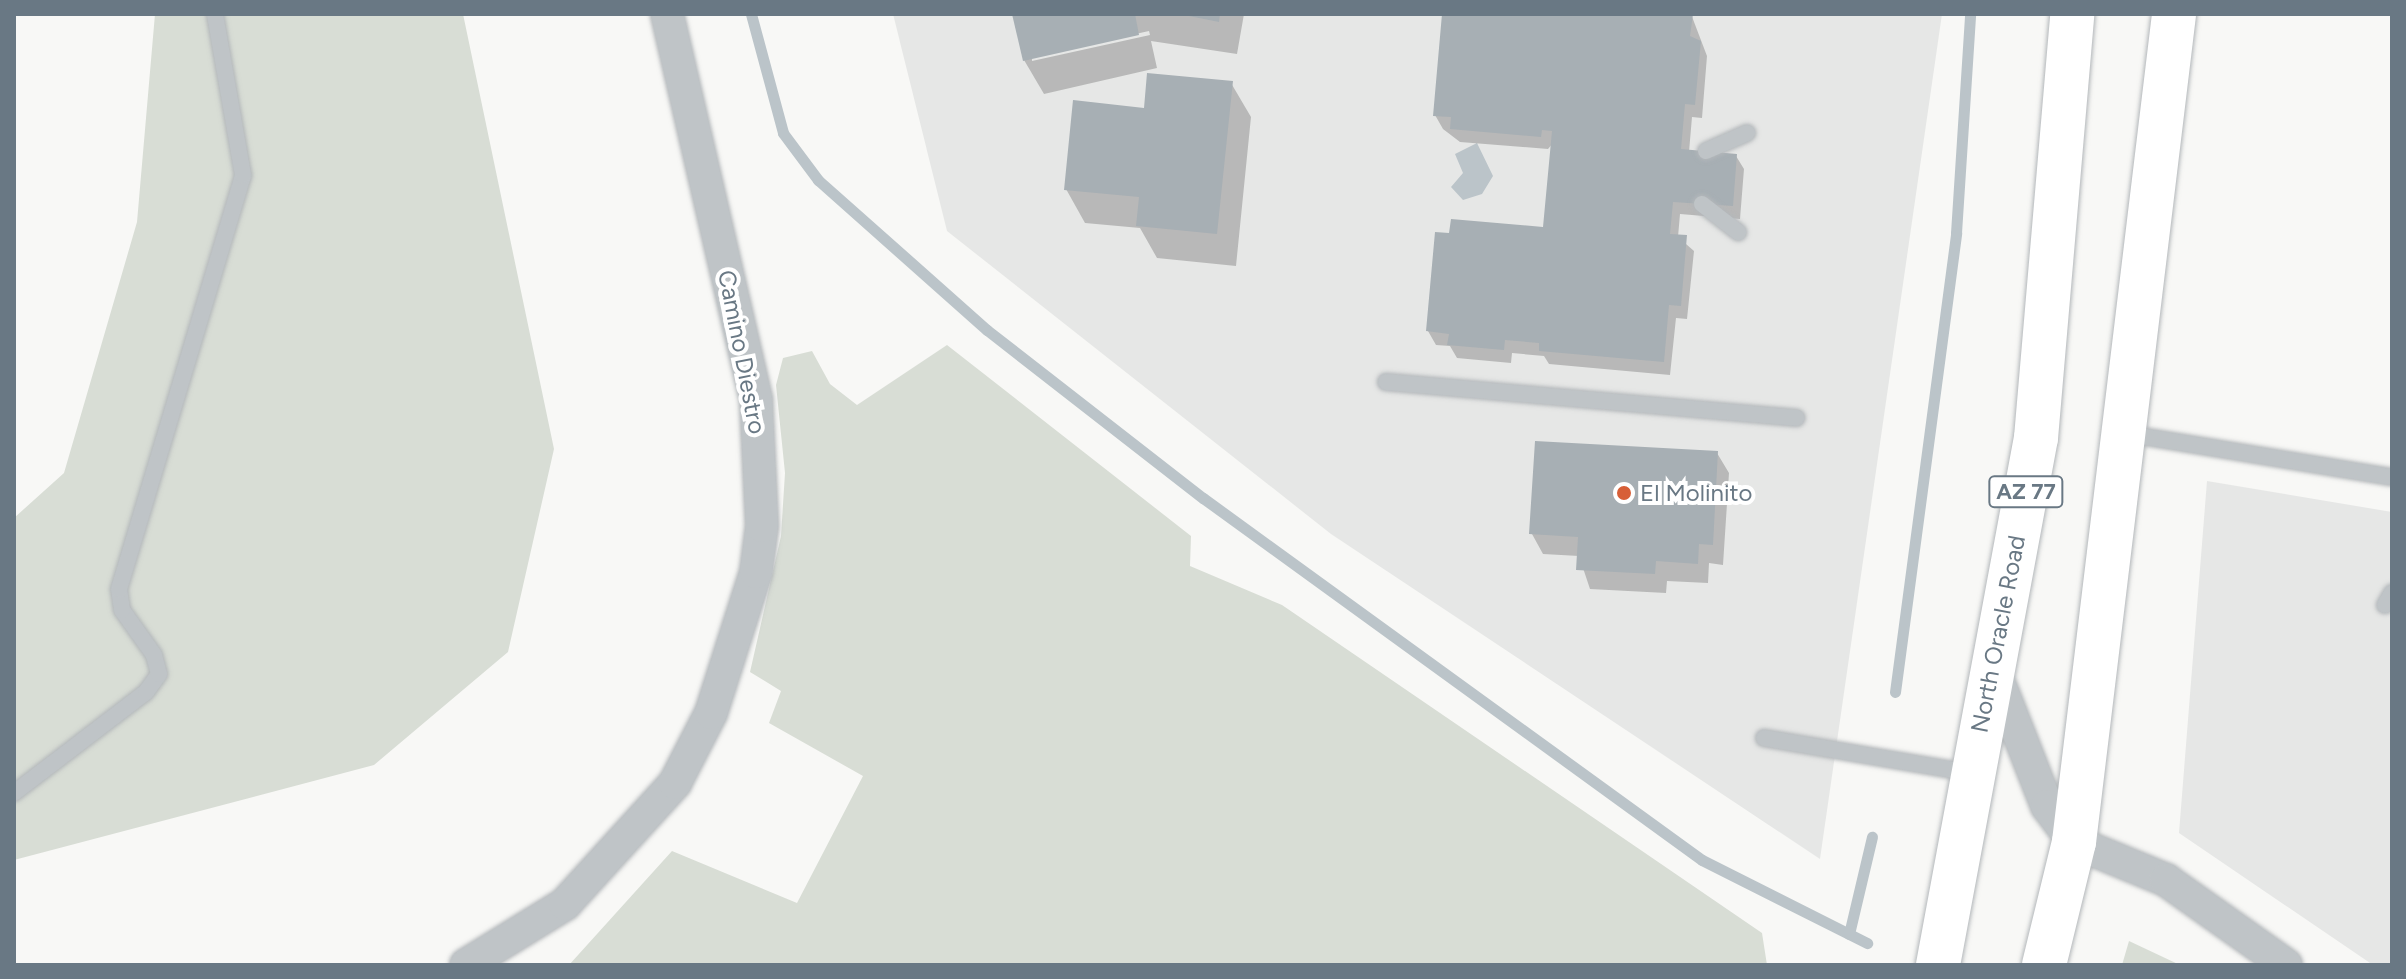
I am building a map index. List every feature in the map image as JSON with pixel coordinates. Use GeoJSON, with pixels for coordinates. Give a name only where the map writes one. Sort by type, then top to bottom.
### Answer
{"type":"FeatureCollection","features":[{"type":"Feature","properties":{"kind":"highway","name":"North Oracle Road"},"geometry":{"type":"LineString","coordinates":[[1938,965],[1971,773],[2036,438],[2072,14]]}},
{"type":"Feature","properties":{"kind":"highway"},"geometry":{"type":"LineString","coordinates":[[2044,965],[2074,842],[2128,434],[2174,14]]}},
{"type":"Feature","properties":{"kind":"street","name":"Camino Diestro"},"geometry":{"type":"LineString","coordinates":[[466,965],[565,904],[675,783],[711,713],[756,572],[762,526],[756,399],[667,14]]}},
{"type":"Feature","properties":{"kind":"street"},"geometry":{"type":"LineString","coordinates":[[1992,666],[2047,806],[2074,842],[2166,880],[2286,965]]}},
{"type":"Feature","properties":{"kind":"lane"},"geometry":{"type":"LineString","coordinates":[[14,793],[146,692],[159,674],[122,610],[119,589],[243,175],[215,14]]}},
{"type":"Feature","properties":{"kind":"lane"},"geometry":{"type":"LineString","coordinates":[[1706,151],[1747,133]]}},
{"type":"Feature","properties":{"kind":"lane"},"geometry":{"type":"LineString","coordinates":[[1702,204],[1738,232]]}},
{"type":"Feature","properties":{"kind":"lane"},"geometry":{"type":"LineString","coordinates":[[1386,382],[1796,418]]}},
{"type":"Feature","properties":{"kind":"lane"},"geometry":{"type":"LineString","coordinates":[[2128,434],[2392,477]]}},
{"type":"Feature","properties":{"kind":"lane"},"geometry":{"type":"LineString","coordinates":[[1764,738],[1971,773]]}},
{"type":"Feature","properties":{"kind":"shaded area"},"geometry":{"type":"Polygon","coordinates":[[[155,14],[463,14],[554,449],[508,652],[374,765],[14,860],[14,518],[64,473],[137,222],[155,14]]]}},
{"type":"Feature","properties":{"kind":"shaded area"},"geometry":{"type":"Polygon","coordinates":[[[893,14],[1942,14],[1820,859],[1331,534],[947,231],[893,14]]]}},
{"type":"Feature","properties":{"kind":"shaded area"},"geometry":{"type":"Polygon","coordinates":[[[1477,143],[1493,176],[1482,194],[1463,200],[1451,187],[1463,173],[1455,154],[1477,143]]]}},
{"type":"Feature","properties":{"kind":"shaded area"},"geometry":{"type":"Polygon","coordinates":[[[947,345],[1191,536],[1190,566],[1282,605],[1762,933],[1767,965],[569,965],[672,851],[797,903],[863,776],[769,723],[781,691],[750,672],[781,536],[785,473],[776,385],[783,358],[812,351],[830,384],[857,405],[947,345]]]}},
{"type":"Feature","properties":{"kind":"shaded area"},"geometry":{"type":"Polygon","coordinates":[[[2207,481],[2392,512],[2392,965],[2373,965],[2179,833],[2207,481]]]}},
{"type":"Feature","properties":{"kind":"shaded area"},"geometry":{"type":"Polygon","coordinates":[[[2129,941],[2180,965],[2122,965],[2129,941]]]}},
{"type":"Feature","properties":{"kind":"building"},"geometry":{"type":"Polygon","coordinates":[[[1012,14],[1135,14],[1139,35],[1023,61],[1012,14]]]}},
{"type":"Feature","properties":{"kind":"building"},"geometry":{"type":"Polygon","coordinates":[[[1179,14],[1220,14],[1219,22],[1179,14]]]}},
{"type":"Feature","properties":{"kind":"building"},"geometry":{"type":"Polygon","coordinates":[[[1442,14],[1693,14],[1690,36],[1701,41],[1695,105],[1685,104],[1681,149],[1737,154],[1733,206],[1673,202],[1670,234],[1687,235],[1681,306],[1669,305],[1664,362],[1539,351],[1539,343],[1505,340],[1504,350],[1447,345],[1449,334],[1426,331],[1435,232],[1449,233],[1451,219],[1543,227],[1552,131],[1542,130],[1541,137],[1450,129],[1451,117],[1433,116],[1442,14]]]}},
{"type":"Feature","properties":{"kind":"building"},"geometry":{"type":"Polygon","coordinates":[[[1147,73],[1233,81],[1217,234],[1136,226],[1139,197],[1064,190],[1073,100],[1144,108],[1147,73]]]}},
{"type":"Feature","properties":{"kind":"building","name":"El Molinito"},"geometry":{"type":"Polygon","coordinates":[[[1535,441],[1718,451],[1713,545],[1699,544],[1698,564],[1656,561],[1655,574],[1576,570],[1578,537],[1529,534],[1535,441]]]}},
{"type":"Feature","properties":{"kind":"waterway"},"geometry":{"type":"LineString","coordinates":[[751,14],[783,133],[818,180],[987,330],[1203,498],[1702,860],[1867,943]]}},
{"type":"Feature","properties":{"kind":"waterway"},"geometry":{"type":"LineString","coordinates":[[1895,692],[1956,233],[1970,14]]}},
{"type":"Feature","properties":{"kind":"waterway"},"geometry":{"type":"LineString","coordinates":[[1849,934],[1872,837]]}},
{"type":"Feature","properties":{"kind":"place","name":"El Molinito"},"geometry":{"type":"Point","coordinates":[1624,493]}}]}
